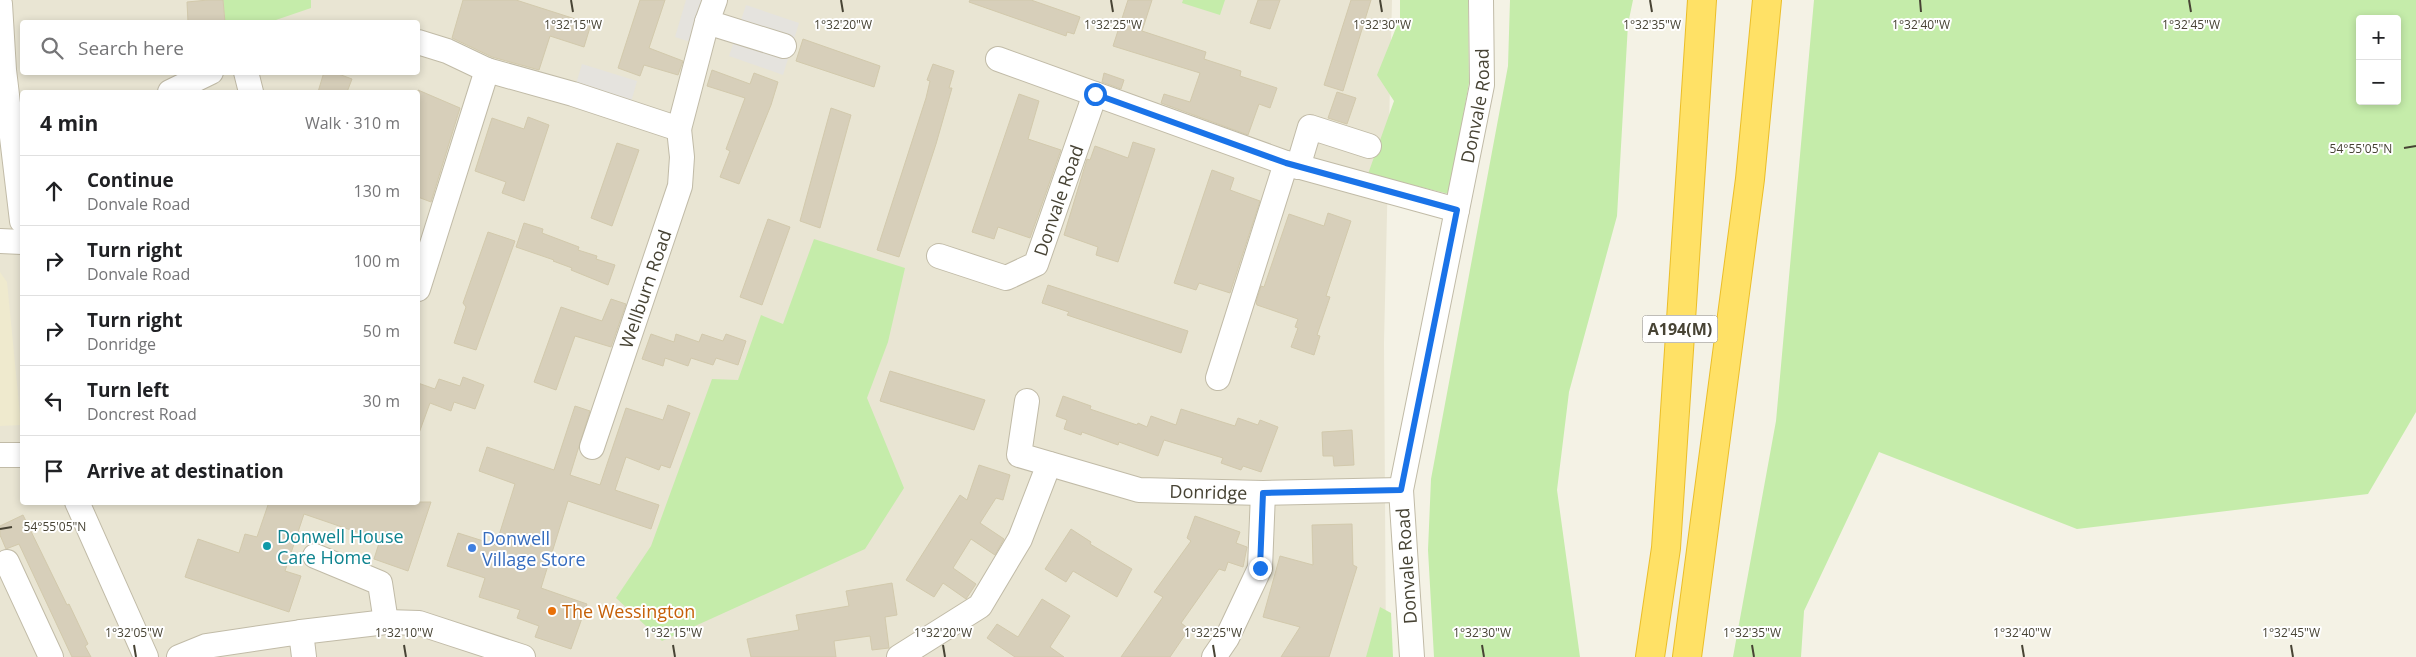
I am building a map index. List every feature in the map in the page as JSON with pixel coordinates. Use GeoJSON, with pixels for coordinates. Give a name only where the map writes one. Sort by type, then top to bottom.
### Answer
{"type":"FeatureCollection","features":[{"type":"Feature","properties":{"kind":"highway","name":"A194(M)"},"geometry":{"type":"LineString","coordinates":[[1650,657],[1666,548],[1702,0]]}},
{"type":"Feature","properties":{"kind":"highway","name":"A194(M)"},"geometry":{"type":"LineString","coordinates":[[1750,179],[1758,0]]}},
{"type":"Feature","properties":{"kind":"highway","name":"A194(M)"},"geometry":{"type":"LineString","coordinates":[[1687,657],[1750,179],[1768,0]]}},
{"type":"Feature","properties":{"kind":"street","name":"Wellburn Road"},"geometry":{"type":"LineString","coordinates":[[592,447],[680,186],[682,157],[679,129],[707,22],[716,0]]}},
{"type":"Feature","properties":{"kind":"street","name":"Donvale Road"},"geometry":{"type":"LineString","coordinates":[[1412,657],[1401,490],[1482,85],[1481,0]]}},
{"type":"Feature","properties":{"kind":"street"},"geometry":{"type":"LineString","coordinates":[[0,4],[4,70],[17,132],[20,185]]}},
{"type":"Feature","properties":{"kind":"street"},"geometry":{"type":"LineString","coordinates":[[707,22],[784,46]]}},
{"type":"Feature","properties":{"kind":"street"},"geometry":{"type":"LineString","coordinates":[[420,43],[446,51],[487,70],[573,94],[679,129]]}},
{"type":"Feature","properties":{"kind":"street"},"geometry":{"type":"LineString","coordinates":[[998,59],[1292,165],[1457,210]]}},
{"type":"Feature","properties":{"kind":"street"},"geometry":{"type":"LineString","coordinates":[[420,283],[487,70]]}},
{"type":"Feature","properties":{"kind":"street"},"geometry":{"type":"LineString","coordinates":[[174,90],[205,75]]}},
{"type":"Feature","properties":{"kind":"street"},"geometry":{"type":"LineString","coordinates":[[247,75],[251,90]]}},
{"type":"Feature","properties":{"kind":"street","name":"Donvale Road"},"geometry":{"type":"LineString","coordinates":[[939,256],[1006,278],[1036,264],[1095,94]]}},
{"type":"Feature","properties":{"kind":"street"},"geometry":{"type":"LineString","coordinates":[[1218,378],[1292,165],[1310,127],[1368,146]]}},
{"type":"Feature","properties":{"kind":"street"},"geometry":{"type":"LineString","coordinates":[[0,241],[20,242]]}},
{"type":"Feature","properties":{"kind":"street","name":"Donridge"},"geometry":{"type":"LineString","coordinates":[[1027,401],[1019,455],[1139,490],[1263,493],[1401,490]]}},
{"type":"Feature","properties":{"kind":"street"},"geometry":{"type":"LineString","coordinates":[[0,455],[20,455]]}},
{"type":"Feature","properties":{"kind":"street"},"geometry":{"type":"LineString","coordinates":[[899,657],[980,606],[1020,539],[1049,464]]}},
{"type":"Feature","properties":{"kind":"street"},"geometry":{"type":"LineString","coordinates":[[1214,657],[1227,638],[1260,568],[1263,493]]}},
{"type":"Feature","properties":{"kind":"street"},"geometry":{"type":"LineString","coordinates":[[78,505],[146,657]]}},
{"type":"Feature","properties":{"kind":"street"},"geometry":{"type":"LineString","coordinates":[[315,556],[380,583],[386,622]]}},
{"type":"Feature","properties":{"kind":"street"},"geometry":{"type":"LineString","coordinates":[[7,562],[51,657]]}},
{"type":"Feature","properties":{"kind":"street"},"geometry":{"type":"LineString","coordinates":[[179,657],[206,646],[386,622],[419,623],[523,657]]}},
{"type":"Feature","properties":{"kind":"street"},"geometry":{"type":"LineString","coordinates":[[301,632],[304,657]]}},
{"type":"Feature","properties":{"kind":"shaded area"},"geometry":{"type":"Polygon","coordinates":[[[0,0],[1392,0],[1384,343],[1386,657],[0,657],[0,0]]]}},
{"type":"Feature","properties":{"kind":"shaded area"},"geometry":{"type":"Polygon","coordinates":[[[686,0],[727,0],[724,10],[694,43],[675,37],[686,0]]]}},
{"type":"Feature","properties":{"kind":"shaded area"},"geometry":{"type":"Polygon","coordinates":[[[746,5],[799,23],[783,75],[729,56],[746,5]]]}},
{"type":"Feature","properties":{"kind":"shaded area"},"geometry":{"type":"Polygon","coordinates":[[[582,64],[637,81],[628,113],[573,94],[582,64]]]}},
{"type":"Feature","properties":{"kind":"shaded area"},"geometry":{"type":"Polygon","coordinates":[[[0,272],[7,282],[20,425],[0,426],[0,272]]]}},
{"type":"Feature","properties":{"kind":"green space"},"geometry":{"type":"Polygon","coordinates":[[[223,0],[311,0],[311,8],[276,20],[225,20],[223,0]]]}},
{"type":"Feature","properties":{"kind":"green space"},"geometry":{"type":"Polygon","coordinates":[[[1183,0],[1225,0],[1220,15],[1182,3],[1183,0]]]}},
{"type":"Feature","properties":{"kind":"green space"},"geometry":{"type":"Polygon","coordinates":[[[1400,0],[1468,0],[1469,83],[1449,194],[1368,174],[1394,101],[1377,75],[1400,18],[1400,0]]]}},
{"type":"Feature","properties":{"kind":"green space"},"geometry":{"type":"Polygon","coordinates":[[[1510,0],[1633,0],[1628,24],[1617,216],[1569,392],[1557,490],[1580,657],[1434,657],[1428,550],[1431,479],[1508,66],[1510,0]]]}},
{"type":"Feature","properties":{"kind":"green space"},"geometry":{"type":"Polygon","coordinates":[[[1814,0],[2416,0],[2416,412],[2368,494],[2077,529],[1879,452],[1804,611],[1801,657],[1733,657],[1776,421],[1814,0]]]}},
{"type":"Feature","properties":{"kind":"green space"},"geometry":{"type":"Polygon","coordinates":[[[814,239],[905,268],[888,342],[867,398],[904,488],[865,549],[662,641],[616,598],[651,546],[712,379],[738,380],[761,315],[783,324],[814,239]]]}},
{"type":"Feature","properties":{"kind":"green space"},"geometry":{"type":"Polygon","coordinates":[[[1380,607],[1391,613],[1393,657],[1366,657],[1380,607]]]}},
{"type":"Feature","properties":{"kind":"building"},"geometry":{"type":"Polygon","coordinates":[[[223,0],[225,20],[188,20],[187,2],[223,0]]]}},
{"type":"Feature","properties":{"kind":"building"},"geometry":{"type":"Polygon","coordinates":[[[463,0],[516,0],[591,24],[584,47],[550,36],[539,70],[492,57],[452,38],[463,0]]]}},
{"type":"Feature","properties":{"kind":"building"},"geometry":{"type":"Polygon","coordinates":[[[640,0],[665,0],[649,48],[683,61],[678,75],[644,65],[640,76],[618,68],[640,0]]]}},
{"type":"Feature","properties":{"kind":"building"},"geometry":{"type":"Polygon","coordinates":[[[970,0],[1031,0],[1080,17],[1074,34],[1067,32],[1066,36],[969,2],[970,0]]]}},
{"type":"Feature","properties":{"kind":"building"},"geometry":{"type":"Polygon","coordinates":[[[1128,0],[1152,0],[1142,31],[1206,52],[1204,59],[1241,71],[1240,76],[1277,88],[1270,108],[1259,104],[1248,135],[1161,103],[1164,94],[1190,102],[1200,73],[1113,46],[1128,0]]]}},
{"type":"Feature","properties":{"kind":"building"},"geometry":{"type":"Polygon","coordinates":[[[1258,0],[1280,0],[1270,29],[1250,23],[1258,0]]]}},
{"type":"Feature","properties":{"kind":"building"},"geometry":{"type":"Polygon","coordinates":[[[1351,0],[1371,0],[1343,91],[1324,85],[1351,0]]]}},
{"type":"Feature","properties":{"kind":"building"},"geometry":{"type":"Polygon","coordinates":[[[803,39],[880,66],[874,87],[796,61],[803,39]]]}},
{"type":"Feature","properties":{"kind":"building"},"geometry":{"type":"Polygon","coordinates":[[[933,64],[954,71],[949,88],[952,88],[899,257],[877,250],[926,98],[930,81],[927,80],[933,64]]]}},
{"type":"Feature","properties":{"kind":"building"},"geometry":{"type":"Polygon","coordinates":[[[712,70],[750,84],[754,73],[778,82],[771,105],[739,184],[720,177],[730,151],[726,149],[745,98],[707,86],[712,70]]]}},
{"type":"Feature","properties":{"kind":"building"},"geometry":{"type":"Polygon","coordinates":[[[1104,73],[1124,80],[1121,89],[1102,82],[1104,73]]]}},
{"type":"Feature","properties":{"kind":"building"},"geometry":{"type":"Polygon","coordinates":[[[323,75],[341,75],[352,79],[348,90],[319,90],[323,75]]]}},
{"type":"Feature","properties":{"kind":"building"},"geometry":{"type":"Polygon","coordinates":[[[420,91],[460,108],[431,202],[420,198],[420,91]]]}},
{"type":"Feature","properties":{"kind":"building"},"geometry":{"type":"Polygon","coordinates":[[[1337,92],[1356,98],[1347,124],[1328,118],[1337,92]]]}},
{"type":"Feature","properties":{"kind":"building"},"geometry":{"type":"Polygon","coordinates":[[[1019,94],[1039,101],[1028,139],[1061,150],[1030,238],[998,227],[994,239],[972,232],[1019,94]]]}},
{"type":"Feature","properties":{"kind":"building"},"geometry":{"type":"Polygon","coordinates":[[[831,108],[851,115],[820,228],[800,221],[831,108]]]}},
{"type":"Feature","properties":{"kind":"building"},"geometry":{"type":"Polygon","coordinates":[[[528,117],[549,125],[524,201],[502,193],[506,182],[475,171],[492,118],[524,129],[528,117]]]}},
{"type":"Feature","properties":{"kind":"building"},"geometry":{"type":"Polygon","coordinates":[[[1133,142],[1155,149],[1118,262],[1096,255],[1098,247],[1064,235],[1087,159],[1090,160],[1095,146],[1128,158],[1133,142]]]}},
{"type":"Feature","properties":{"kind":"building"},"geometry":{"type":"Polygon","coordinates":[[[617,143],[639,150],[612,226],[591,218],[617,143]]]}},
{"type":"Feature","properties":{"kind":"building"},"geometry":{"type":"Polygon","coordinates":[[[1212,170],[1234,178],[1230,190],[1260,201],[1230,293],[1199,283],[1196,290],[1174,283],[1212,170]]]}},
{"type":"Feature","properties":{"kind":"building"},"geometry":{"type":"Polygon","coordinates":[[[1328,213],[1351,221],[1326,296],[1330,297],[1317,335],[1320,336],[1314,355],[1291,347],[1298,328],[1295,327],[1298,319],[1257,305],[1256,302],[1261,286],[1264,287],[1289,214],[1324,226],[1328,213]]]}},
{"type":"Feature","properties":{"kind":"building"},"geometry":{"type":"Polygon","coordinates":[[[768,219],[790,227],[762,305],[740,297],[768,219]]]}},
{"type":"Feature","properties":{"kind":"building"},"geometry":{"type":"Polygon","coordinates":[[[524,223],[543,229],[542,233],[579,247],[578,250],[597,256],[596,259],[615,265],[608,285],[571,270],[572,268],[554,260],[516,247],[524,223]]]}},
{"type":"Feature","properties":{"kind":"building"},"geometry":{"type":"Polygon","coordinates":[[[488,232],[515,241],[476,350],[454,343],[466,307],[463,303],[488,232]]]}},
{"type":"Feature","properties":{"kind":"building"},"geometry":{"type":"Polygon","coordinates":[[[1048,285],[1188,331],[1181,353],[1067,315],[1069,312],[1042,303],[1048,285]]]}},
{"type":"Feature","properties":{"kind":"building"},"geometry":{"type":"Polygon","coordinates":[[[611,299],[626,304],[611,347],[575,336],[556,390],[534,382],[561,307],[602,321],[611,299]]]}},
{"type":"Feature","properties":{"kind":"building"},"geometry":{"type":"Polygon","coordinates":[[[651,334],[674,342],[676,334],[699,342],[702,334],[723,341],[726,334],[746,341],[738,365],[716,358],[713,365],[691,358],[688,366],[665,358],[663,366],[642,359],[651,334]]]}},
{"type":"Feature","properties":{"kind":"building"},"geometry":{"type":"Polygon","coordinates":[[[890,371],[985,400],[974,430],[880,401],[890,371]]]}},
{"type":"Feature","properties":{"kind":"building"},"geometry":{"type":"Polygon","coordinates":[[[463,377],[484,385],[475,409],[454,402],[451,411],[430,403],[420,430],[420,384],[435,389],[439,379],[460,386],[463,377]]]}},
{"type":"Feature","properties":{"kind":"building"},"geometry":{"type":"Polygon","coordinates":[[[1063,396],[1091,406],[1090,409],[1147,427],[1151,416],[1176,425],[1181,409],[1235,426],[1238,418],[1258,425],[1260,420],[1278,427],[1261,472],[1243,466],[1241,470],[1221,463],[1223,458],[1164,440],[1158,456],[1119,442],[1118,445],[1082,432],[1081,435],[1064,429],[1067,420],[1056,416],[1063,396]]]}},
{"type":"Feature","properties":{"kind":"building"},"geometry":{"type":"Polygon","coordinates":[[[668,405],[690,413],[670,468],[661,465],[659,470],[626,457],[615,490],[659,505],[651,529],[568,501],[541,588],[587,604],[571,649],[535,637],[539,626],[517,618],[520,610],[479,597],[485,578],[447,566],[458,533],[496,545],[515,484],[479,471],[487,447],[554,470],[575,406],[590,411],[570,475],[600,485],[626,408],[663,420],[668,405]]]}},
{"type":"Feature","properties":{"kind":"building"},"geometry":{"type":"Polygon","coordinates":[[[1352,430],[1354,465],[1334,466],[1333,456],[1323,456],[1322,432],[1352,430]]]}},
{"type":"Feature","properties":{"kind":"building"},"geometry":{"type":"Polygon","coordinates":[[[979,465],[1010,475],[1003,500],[996,498],[980,523],[1004,539],[995,555],[971,539],[953,568],[976,584],[966,599],[943,583],[934,597],[906,580],[960,495],[967,500],[979,465]]]}},
{"type":"Feature","properties":{"kind":"building","name":"Donwell House Care Home"},"geometry":{"type":"Polygon","coordinates":[[[420,502],[431,502],[408,571],[374,559],[380,540],[304,514],[285,571],[301,576],[289,612],[185,577],[198,539],[239,553],[245,534],[257,537],[268,505],[420,505],[420,502]]]}},
{"type":"Feature","properties":{"kind":"building"},"geometry":{"type":"Polygon","coordinates":[[[23,515],[67,605],[69,604],[88,644],[85,646],[91,657],[72,657],[19,544],[6,549],[0,535],[0,526],[23,515]]]}},
{"type":"Feature","properties":{"kind":"building"},"geometry":{"type":"Polygon","coordinates":[[[1195,516],[1240,532],[1236,543],[1247,547],[1243,567],[1228,562],[1225,571],[1219,569],[1181,623],[1189,629],[1170,657],[1121,657],[1163,597],[1154,592],[1191,541],[1187,538],[1195,516]]]}},
{"type":"Feature","properties":{"kind":"building"},"geometry":{"type":"Polygon","coordinates":[[[1352,524],[1353,565],[1357,567],[1329,657],[1281,657],[1300,627],[1263,617],[1280,556],[1313,565],[1312,525],[1352,524]]]}},
{"type":"Feature","properties":{"kind":"building"},"geometry":{"type":"Polygon","coordinates":[[[1071,529],[1091,542],[1090,544],[1132,569],[1117,597],[1073,571],[1066,582],[1045,569],[1071,529]]]}},
{"type":"Feature","properties":{"kind":"building"},"geometry":{"type":"Polygon","coordinates":[[[892,583],[897,615],[885,617],[889,648],[872,650],[870,636],[834,641],[836,657],[751,657],[747,639],[799,630],[796,615],[849,606],[846,591],[892,583]]]}},
{"type":"Feature","properties":{"kind":"building"},"geometry":{"type":"Polygon","coordinates":[[[1042,599],[1070,616],[1050,647],[1064,657],[1015,657],[987,638],[997,624],[1018,637],[1042,599]]]}},
{"type":"Feature","properties":{"kind":"place","name":"Donwell House Care Home"},"geometry":{"type":"Point","coordinates":[267,546]}},
{"type":"Feature","properties":{"kind":"place","name":"Donwell Village Store"},"geometry":{"type":"Point","coordinates":[472,548]}},
{"type":"Feature","properties":{"kind":"place","name":"The Wessington"},"geometry":{"type":"Point","coordinates":[552,611]}},
{"type":"Feature","properties":{"kind":"route"},"geometry":{"type":"LineString","coordinates":[[1095,94],[1286,163],[1457,210],[1401,490],[1263,493],[1260,568]]}}]}
